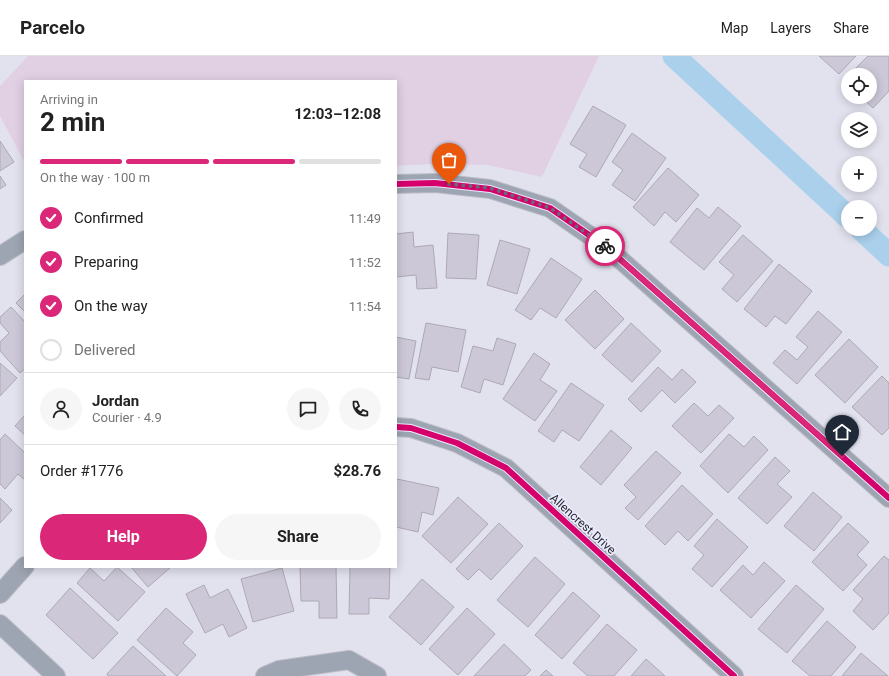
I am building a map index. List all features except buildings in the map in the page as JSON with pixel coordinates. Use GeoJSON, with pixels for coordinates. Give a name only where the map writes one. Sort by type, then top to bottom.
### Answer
{"type":"FeatureCollection","features":[{"type":"Feature","properties":{"kind":"street"},"geometry":{"type":"LineString","coordinates":[[397,184],[435,183],[490,188],[550,208],[605,246],[889,498]]}},
{"type":"Feature","properties":{"kind":"street"},"geometry":{"type":"LineString","coordinates":[[0,256],[24,241]]}},
{"type":"Feature","properties":{"kind":"street","name":"Allencrest Drive"},"geometry":{"type":"LineString","coordinates":[[397,427],[411,428],[457,443],[506,468],[734,676]]}},
{"type":"Feature","properties":{"kind":"street"},"geometry":{"type":"LineString","coordinates":[[0,594],[24,567]]}},
{"type":"Feature","properties":{"kind":"street"},"geometry":{"type":"LineString","coordinates":[[0,624],[56,676]]}},
{"type":"Feature","properties":{"kind":"street"},"geometry":{"type":"LineString","coordinates":[[264,676],[279,670],[348,660],[377,676]]}},
{"type":"Feature","properties":{"kind":"shaded area"},"geometry":{"type":"Polygon","coordinates":[[[28,56],[599,56],[542,177],[487,165],[433,164],[397,166],[397,80],[24,80],[24,161],[0,116],[0,86],[28,56]]]}},
{"type":"Feature","properties":{"kind":"waterway"},"geometry":{"type":"LineString","coordinates":[[674,56],[841,211]]}},
{"type":"Feature","properties":{"kind":"waterway"},"geometry":{"type":"LineString","coordinates":[[869,236],[889,255]]}},
{"type":"Feature","properties":{"kind":"cycle path"},"geometry":{"type":"LineString","coordinates":[[397,184],[435,183],[490,189],[550,208],[605,246],[889,498]]}},
{"type":"Feature","properties":{"kind":"cycle path"},"geometry":{"type":"LineString","coordinates":[[397,427],[411,428],[457,443],[506,468],[734,676]]}},
{"type":"Feature","properties":{"kind":"way so far"},"geometry":{"type":"LineString","coordinates":[[449,184],[490,188],[550,208],[605,246]]}},
{"type":"Feature","properties":{"kind":"route"},"geometry":{"type":"LineString","coordinates":[[605,246],[842,456]]}}]}
